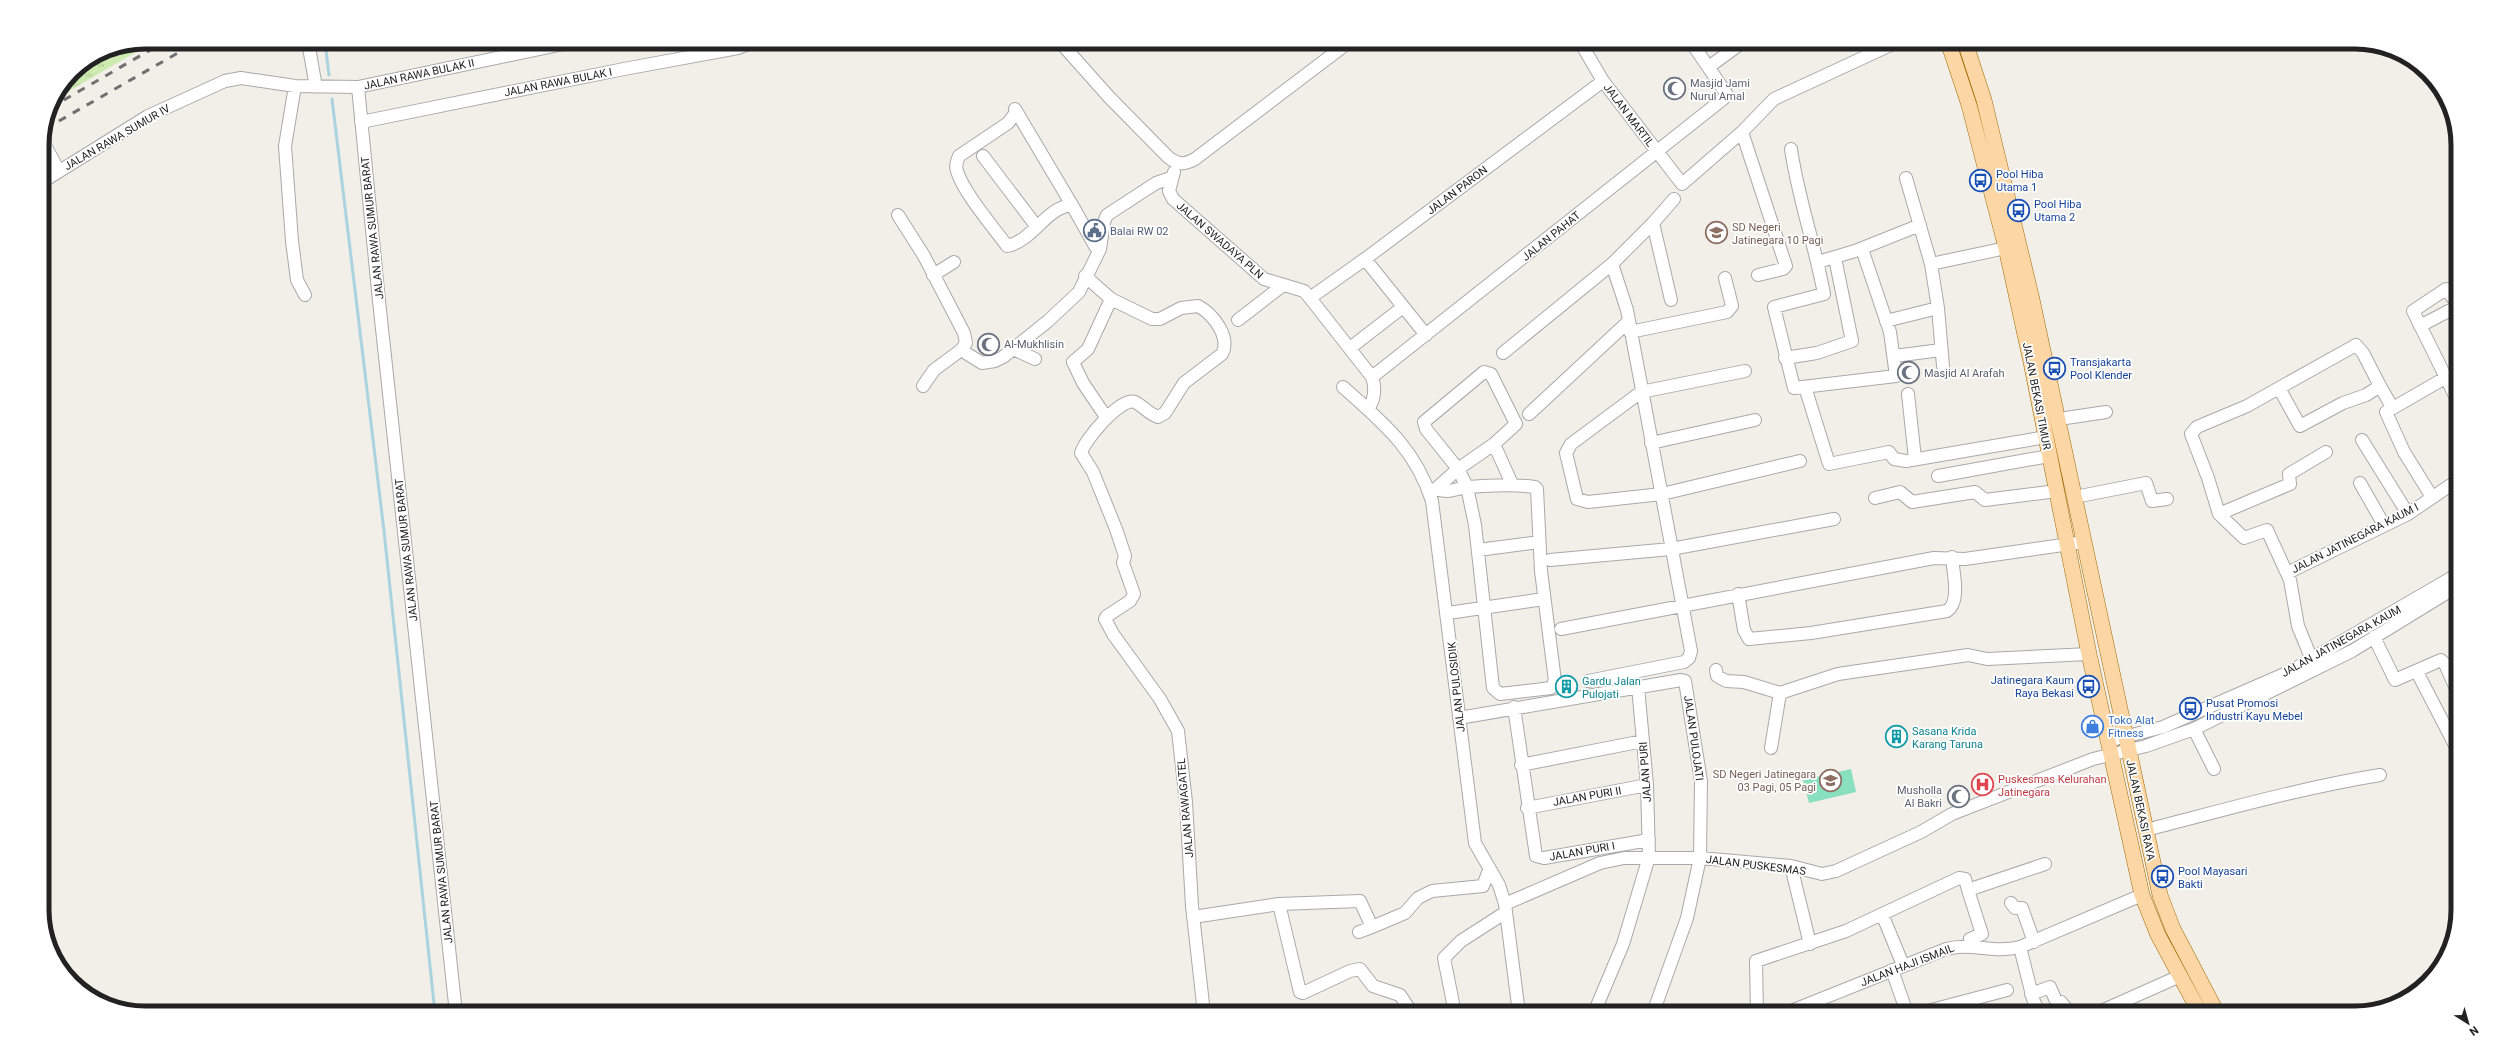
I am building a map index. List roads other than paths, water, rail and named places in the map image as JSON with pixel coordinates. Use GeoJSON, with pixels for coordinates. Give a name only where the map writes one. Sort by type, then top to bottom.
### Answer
{"type":"FeatureCollection","features":[{"type":"Feature","properties":{"kind":"main road","name":"JALAN BEKASI TIMUR"},"geometry":{"type":"LineString","coordinates":[[1950,49],[1970,104],[2006,248],[2109,747]]}},
{"type":"Feature","properties":{"kind":"main road","name":"JALAN BEKASI TIMUR"},"geometry":{"type":"LineString","coordinates":[[1967,49],[1995,146],[2059,420],[2126,744]]}},
{"type":"Feature","properties":{"kind":"main road","name":"JALAN BEKASI RAYA"},"geometry":{"type":"LineString","coordinates":[[2126,744],[2160,895],[2166,911],[2214,1006]]}},
{"type":"Feature","properties":{"kind":"main road","name":"JALAN BEKASI RAYA"},"geometry":{"type":"LineString","coordinates":[[2109,747],[2142,895],[2158,935],[2196,1006]]}},
{"type":"Feature","properties":{"kind":"street"},"geometry":{"type":"LineString","coordinates":[[309,49],[316,87]]}},
{"type":"Feature","properties":{"kind":"street","name":"JALAN RAWA BULAK II"},"geometry":{"type":"LineString","coordinates":[[358,87],[540,49]]}},
{"type":"Feature","properties":{"kind":"street","name":"JALAN RAWA BULAK I"},"geometry":{"type":"LineString","coordinates":[[361,122],[624,69],[733,49]]}},
{"type":"Feature","properties":{"kind":"street"},"geometry":{"type":"LineString","coordinates":[[1066,49],[1109,97],[1168,157],[1178,163],[1195,158],[1340,49]]}},
{"type":"Feature","properties":{"kind":"street","name":"JALAN MARTIL"},"geometry":{"type":"LineString","coordinates":[[1583,49],[1603,81],[1682,184],[1742,132]]}},
{"type":"Feature","properties":{"kind":"street"},"geometry":{"type":"LineString","coordinates":[[1697,49],[1710,66],[1733,49]]}},
{"type":"Feature","properties":{"kind":"street"},"geometry":{"type":"LineString","coordinates":[[1758,276],[1783,269],[1786,266],[1742,132],[1774,99],[1881,49]]}},
{"type":"Feature","properties":{"kind":"street","name":"JALAN PAHAT"},"geometry":{"type":"LineString","coordinates":[[1372,377],[1426,336],[1656,151],[1724,100],[1726,93],[1710,66]]}},
{"type":"Feature","properties":{"kind":"street","name":"JALAN RAWA SUMUR IV"},"geometry":{"type":"LineString","coordinates":[[49,177],[148,116],[225,81],[253,79],[295,86],[358,87]]}},
{"type":"Feature","properties":{"kind":"street","name":"JALAN PARON"},"geometry":{"type":"LineString","coordinates":[[1310,298],[1365,260],[1603,81]]}},
{"type":"Feature","properties":{"kind":"street"},"geometry":{"type":"LineString","coordinates":[[295,86],[285,152],[297,280],[305,295]]}},
{"type":"Feature","properties":{"kind":"street","name":"JALAN RAWA SUMUR BARAT"},"geometry":{"type":"LineString","coordinates":[[358,87],[455,1006]]}},
{"type":"Feature","properties":{"kind":"street"},"geometry":{"type":"LineString","coordinates":[[1072,205],[1052,214],[1014,245],[1008,246],[972,196],[957,171],[956,162],[959,156],[1008,123],[1014,112],[1072,205],[1095,246],[1100,249]]}},
{"type":"Feature","properties":{"kind":"street"},"geometry":{"type":"LineString","coordinates":[[1791,149],[1795,174],[1818,262],[1824,295],[1774,307],[1785,358],[1794,388],[1894,377],[1896,374],[1894,356],[1886,321],[1862,249]]}},
{"type":"Feature","properties":{"kind":"street"},"geometry":{"type":"LineString","coordinates":[[49,153],[59,171]]}},
{"type":"Feature","properties":{"kind":"street"},"geometry":{"type":"LineString","coordinates":[[983,156],[1037,227]]}},
{"type":"Feature","properties":{"kind":"street","name":"JALAN SWADAYA PLN"},"geometry":{"type":"LineString","coordinates":[[1178,163],[1171,178],[1168,191],[1173,199],[1264,279],[1282,286],[1304,291],[1372,377]]}},
{"type":"Feature","properties":{"kind":"street"},"geometry":{"type":"LineString","coordinates":[[961,350],[985,364],[995,362],[1013,349],[1079,292],[1085,276],[1100,249],[1104,222],[1107,215],[1156,183],[1171,178]]}},
{"type":"Feature","properties":{"kind":"street"},"geometry":{"type":"LineString","coordinates":[[1906,178],[1931,264],[1938,308],[1943,366]]}},
{"type":"Feature","properties":{"kind":"street"},"geometry":{"type":"LineString","coordinates":[[1503,353],[1612,264],[1653,223],[1674,199]]}},
{"type":"Feature","properties":{"kind":"street"},"geometry":{"type":"LineString","coordinates":[[898,215],[933,275],[964,333],[966,343],[961,350],[934,370],[923,386]]}},
{"type":"Feature","properties":{"kind":"street"},"geometry":{"type":"LineString","coordinates":[[1653,223],[1671,300]]}},
{"type":"Feature","properties":{"kind":"street"},"geometry":{"type":"LineString","coordinates":[[1818,262],[1862,249],[1920,225]]}},
{"type":"Feature","properties":{"kind":"street"},"geometry":{"type":"LineString","coordinates":[[1931,264],[2006,248]]}},
{"type":"Feature","properties":{"kind":"street"},"geometry":{"type":"LineString","coordinates":[[1785,358],[1817,354],[1852,341],[1835,258]]}},
{"type":"Feature","properties":{"kind":"street"},"geometry":{"type":"LineString","coordinates":[[1365,260],[1426,336]]}},
{"type":"Feature","properties":{"kind":"street"},"geometry":{"type":"LineString","coordinates":[[933,275],[954,262]]}},
{"type":"Feature","properties":{"kind":"street"},"geometry":{"type":"LineString","coordinates":[[1588,681],[1684,662],[1689,658],[1691,651],[1662,494],[1641,392],[1630,326],[1622,290],[1612,264]]}},
{"type":"Feature","properties":{"kind":"street"},"geometry":{"type":"LineString","coordinates":[[1085,276],[1111,299],[1156,320],[1181,308],[1198,306],[1222,330],[1224,337],[1222,354],[1184,384],[1161,416],[1156,417],[1134,402],[1129,402],[1106,418],[1084,383],[1074,362],[1088,349],[1111,299]]}},
{"type":"Feature","properties":{"kind":"street"},"geometry":{"type":"LineString","coordinates":[[1529,414],[1630,326],[1727,312],[1732,306],[1725,278]]}},
{"type":"Feature","properties":{"kind":"street"},"geometry":{"type":"LineString","coordinates":[[1238,320],[1282,286]]}},
{"type":"Feature","properties":{"kind":"street"},"geometry":{"type":"LineString","coordinates":[[2451,297],[2445,290],[2414,310],[2420,326],[2451,389]]}},
{"type":"Feature","properties":{"kind":"street"},"geometry":{"type":"LineString","coordinates":[[1350,348],[1403,307]]}},
{"type":"Feature","properties":{"kind":"street"},"geometry":{"type":"LineString","coordinates":[[1886,321],[1938,308]]}},
{"type":"Feature","properties":{"kind":"street"},"geometry":{"type":"LineString","coordinates":[[2420,326],[2451,309]]}},
{"type":"Feature","properties":{"kind":"street"},"geometry":{"type":"LineString","coordinates":[[2287,572],[2267,530],[2244,538],[2219,514],[2208,478],[2191,434],[2197,427],[2247,406],[2356,346],[2363,353],[2380,386],[2404,452],[2432,497]]}},
{"type":"Feature","properties":{"kind":"street"},"geometry":{"type":"LineString","coordinates":[[1013,349],[1035,359]]}},
{"type":"Feature","properties":{"kind":"street"},"geometry":{"type":"LineString","coordinates":[[1894,356],[1941,350]]}},
{"type":"Feature","properties":{"kind":"street"},"geometry":{"type":"LineString","coordinates":[[1745,371],[1641,392],[1571,444],[1566,453],[1575,494],[1581,502],[1662,494],[1800,461]]}},
{"type":"Feature","properties":{"kind":"street"},"geometry":{"type":"LineString","coordinates":[[1433,491],[1452,492],[1467,487],[1512,484],[1535,487],[1537,489],[1539,542],[1544,599],[1555,681],[1551,688],[1500,694],[1496,692],[1478,550],[1467,487],[1458,469],[1426,430],[1424,422],[1484,372],[1491,374],[1516,421],[1514,427],[1494,444],[1458,469],[1433,491]]}},
{"type":"Feature","properties":{"kind":"street"},"geometry":{"type":"LineString","coordinates":[[1368,409],[1374,399],[1375,389],[1372,377]]}},
{"type":"Feature","properties":{"kind":"street"},"geometry":{"type":"LineString","coordinates":[[2389,409],[2445,378]]}},
{"type":"Feature","properties":{"kind":"street"},"geometry":{"type":"LineString","coordinates":[[2279,388],[2300,426],[2343,403],[2366,395],[2380,386]]}},
{"type":"Feature","properties":{"kind":"street","name":"JALAN PULOSIDIK"},"geometry":{"type":"LineString","coordinates":[[1343,387],[1396,435],[1433,491],[1475,843],[1489,870],[1499,885],[1506,908],[1515,1006]]}},
{"type":"Feature","properties":{"kind":"street"},"geometry":{"type":"LineString","coordinates":[[1805,387],[1829,464],[1889,452],[1896,460],[1915,459],[2046,437]]}},
{"type":"Feature","properties":{"kind":"street"},"geometry":{"type":"LineString","coordinates":[[1908,394],[1915,459]]}},
{"type":"Feature","properties":{"kind":"street"},"geometry":{"type":"LineString","coordinates":[[2059,420],[2106,412]]}},
{"type":"Feature","properties":{"kind":"street","name":"JALAN RAWAGATEL"},"geometry":{"type":"LineString","coordinates":[[1106,418],[1081,453],[1093,472],[1116,530],[1125,556],[1123,563],[1134,594],[1130,601],[1106,617],[1107,623],[1160,699],[1178,731],[1186,802],[1193,917],[1203,1006]]}},
{"type":"Feature","properties":{"kind":"street"},"geometry":{"type":"LineString","coordinates":[[1651,443],[1755,420]]}},
{"type":"Feature","properties":{"kind":"street"},"geometry":{"type":"LineString","coordinates":[[2362,440],[2408,514]]}},
{"type":"Feature","properties":{"kind":"street"},"geometry":{"type":"LineString","coordinates":[[1494,444],[1512,484]]}},
{"type":"Feature","properties":{"kind":"street"},"geometry":{"type":"LineString","coordinates":[[2219,514],[2290,484],[2289,474],[2326,452]]}},
{"type":"Feature","properties":{"kind":"street"},"geometry":{"type":"LineString","coordinates":[[1938,476],[2049,456]]}},
{"type":"Feature","properties":{"kind":"street"},"geometry":{"type":"LineString","coordinates":[[2075,497],[2146,483],[2152,501],[2167,499]]}},
{"type":"Feature","properties":{"kind":"street"},"geometry":{"type":"LineString","coordinates":[[2360,483],[2384,525]]}},
{"type":"Feature","properties":{"kind":"street","name":"JALAN JATINEGARA KAUM I"},"geometry":{"type":"LineString","coordinates":[[2312,660],[2298,626],[2287,572],[2408,514],[2451,485]]}},
{"type":"Feature","properties":{"kind":"street"},"geometry":{"type":"LineString","coordinates":[[1875,498],[1900,492],[1912,502],[1975,492],[1985,500],[2056,491]]}},
{"type":"Feature","properties":{"kind":"street"},"geometry":{"type":"LineString","coordinates":[[1550,560],[1671,549],[1834,518]]}},
{"type":"Feature","properties":{"kind":"street"},"geometry":{"type":"LineString","coordinates":[[1561,629],[1682,604],[1934,558],[1952,557],[1965,559],[2066,539],[2084,542]]}},
{"type":"Feature","properties":{"kind":"street"},"geometry":{"type":"LineString","coordinates":[[1478,550],[1539,542]]}},
{"type":"Feature","properties":{"kind":"street"},"geometry":{"type":"LineString","coordinates":[[1738,594],[1744,630],[1749,639],[1811,633],[1947,611],[1952,608],[1955,601],[1952,557]]}},
{"type":"Feature","properties":{"kind":"street","name":"JALAN JATINEGARA KAUM"},"geometry":{"type":"LineString","coordinates":[[2109,747],[2167,739],[2194,729],[2291,676],[2312,660],[2451,578]]}},
{"type":"Feature","properties":{"kind":"street","name":"JALAN JATINEGARA KAUM"},"geometry":{"type":"LineString","coordinates":[[2126,744],[2163,727],[2291,676],[2374,637],[2451,590]]}},
{"type":"Feature","properties":{"kind":"street"},"geometry":{"type":"LineString","coordinates":[[1448,613],[1544,599]]}},
{"type":"Feature","properties":{"kind":"street"},"geometry":{"type":"LineString","coordinates":[[2374,637],[2394,679],[2398,680],[2441,660],[2445,664],[2451,677]]}},
{"type":"Feature","properties":{"kind":"street"},"geometry":{"type":"LineString","coordinates":[[1716,670],[1717,676],[1726,681],[1748,683],[1780,693],[1838,674],[1958,656],[1975,655],[1987,659],[2089,654]]}},
{"type":"Feature","properties":{"kind":"street"},"geometry":{"type":"LineString","coordinates":[[2416,672],[2451,738]]}},
{"type":"Feature","properties":{"kind":"street","name":"JALAN PULOJATI"},"geometry":{"type":"LineString","coordinates":[[1459,718],[1514,707],[1681,680],[1687,685],[1700,781],[1700,858],[1689,911],[1655,1006]]}},
{"type":"Feature","properties":{"kind":"street","name":"JALAN PURI"},"geometry":{"type":"LineString","coordinates":[[1638,687],[1647,785],[1649,857]]}},
{"type":"Feature","properties":{"kind":"street"},"geometry":{"type":"LineString","coordinates":[[1771,748],[1772,728],[1780,693]]}},
{"type":"Feature","properties":{"kind":"street","name":"JALAN PURI I"},"geometry":{"type":"LineString","coordinates":[[1514,707],[1534,854],[1538,858],[1649,840]]}},
{"type":"Feature","properties":{"kind":"street"},"geometry":{"type":"LineString","coordinates":[[2194,729],[2214,769]]}},
{"type":"Feature","properties":{"kind":"street"},"geometry":{"type":"LineString","coordinates":[[1521,765],[1643,741]]}},
{"type":"Feature","properties":{"kind":"street","name":"JALAN PUSKESMAS"},"geometry":{"type":"LineString","coordinates":[[1454,1006],[1444,958],[1460,941],[1506,908],[1600,863],[1624,858],[1700,858],[1791,866],[1822,874],[1836,871],[1921,832],[1952,814],[2109,747]]}},
{"type":"Feature","properties":{"kind":"street"},"geometry":{"type":"LineString","coordinates":[[2146,830],[2264,798],[2325,784],[2380,775]]}},
{"type":"Feature","properties":{"kind":"street","name":"JALAN PURI II"},"geometry":{"type":"LineString","coordinates":[[1527,808],[1647,785]]}},
{"type":"Feature","properties":{"kind":"street"},"geometry":{"type":"LineString","coordinates":[[1597,1006],[1625,938],[1649,857]]}},
{"type":"Feature","properties":{"kind":"street"},"geometry":{"type":"LineString","coordinates":[[1968,890],[2046,864]]}},
{"type":"Feature","properties":{"kind":"street"},"geometry":{"type":"LineString","coordinates":[[1791,866],[1810,944]]}},
{"type":"Feature","properties":{"kind":"street"},"geometry":{"type":"LineString","coordinates":[[1359,932],[1405,913],[1418,898],[1432,891],[1483,886],[1489,870]]}},
{"type":"Feature","properties":{"kind":"street"},"geometry":{"type":"LineString","coordinates":[[1757,1006],[1756,960],[1810,944],[1846,931],[1959,878],[1965,879],[1982,934],[1970,938],[1971,945]]}},
{"type":"Feature","properties":{"kind":"street","name":"JALAN HAJI ISMAIL"},"geometry":{"type":"LineString","coordinates":[[1803,1006],[1946,948],[1971,945],[1988,950],[2004,951],[2020,947],[2142,895]]}},
{"type":"Feature","properties":{"kind":"street"},"geometry":{"type":"LineString","coordinates":[[1193,917],[1279,904],[1360,901],[1372,927]]}},
{"type":"Feature","properties":{"kind":"street"},"geometry":{"type":"LineString","coordinates":[[2011,903],[2015,908],[2022,908],[2034,942]]}},
{"type":"Feature","properties":{"kind":"street"},"geometry":{"type":"LineString","coordinates":[[1279,904],[1300,992],[1303,993],[1350,971],[1360,969],[1373,986],[1400,994],[1408,1006]]}},
{"type":"Feature","properties":{"kind":"street"},"geometry":{"type":"LineString","coordinates":[[1882,914],[1897,968],[1905,1006]]}},
{"type":"Feature","properties":{"kind":"street"},"geometry":{"type":"LineString","coordinates":[[2020,947],[2031,994],[2036,1006]]}},
{"type":"Feature","properties":{"kind":"street"},"geometry":{"type":"LineString","coordinates":[[2113,1006],[2180,976]]}},
{"type":"Feature","properties":{"kind":"street"},"geometry":{"type":"LineString","coordinates":[[2031,994],[2050,988],[2056,1001],[2061,1002],[2064,1006]]}},
{"type":"Feature","properties":{"kind":"street"},"geometry":{"type":"LineString","coordinates":[[1946,1006],[2007,990]]}},
{"type":"Feature","properties":{"kind":"waterway"},"geometry":{"type":"LineString","coordinates":[[326,49],[329,75]]}},
{"type":"Feature","properties":{"kind":"waterway"},"geometry":{"type":"LineString","coordinates":[[332,99],[384,531],[434,1006]]}},
{"type":"Feature","properties":{"kind":"railway"},"geometry":{"type":"LineString","coordinates":[[58,103],[152,49]]}},
{"type":"Feature","properties":{"kind":"railway"},"geometry":{"type":"LineString","coordinates":[[51,126],[185,49]]}},
{"type":"Feature","properties":{"kind":"place","name":"Masjid Jami Nurul Amal"},"geometry":{"type":"Point","coordinates":[1674,89]}},
{"type":"Feature","properties":{"kind":"place","name":"Pool Hiba Utama 1"},"geometry":{"type":"Point","coordinates":[1981,180]}},
{"type":"Feature","properties":{"kind":"place","name":"Pool Hiba Utama 2"},"geometry":{"type":"Point","coordinates":[2019,210]}},
{"type":"Feature","properties":{"kind":"place","name":"Balai RW 02"},"geometry":{"type":"Point","coordinates":[1094,231]}},
{"type":"Feature","properties":{"kind":"place","name":"SD Negeri Jatinegara 10 Pagi"},"geometry":{"type":"Point","coordinates":[1716,233]}},
{"type":"Feature","properties":{"kind":"place","name":"Al-Mukhlisin"},"geometry":{"type":"Point","coordinates":[988,344]}},
{"type":"Feature","properties":{"kind":"place","name":"Transjakarta Pool Klender"},"geometry":{"type":"Point","coordinates":[2054,368]}},
{"type":"Feature","properties":{"kind":"place","name":"Masjid Al Arafah"},"geometry":{"type":"Point","coordinates":[1909,373]}},
{"type":"Feature","properties":{"kind":"place","name":"Jatinegara Kaum Raya Bekasi"},"geometry":{"type":"Point","coordinates":[2089,686]}},
{"type":"Feature","properties":{"kind":"place","name":"Gardu Jalan Pulojati"},"geometry":{"type":"Point","coordinates":[1567,687]}},
{"type":"Feature","properties":{"kind":"place","name":"Pusat Promosi Industri Kayu Mebel"},"geometry":{"type":"Point","coordinates":[2190,709]}},
{"type":"Feature","properties":{"kind":"place","name":"Toko Alat Fitness"},"geometry":{"type":"Point","coordinates":[2093,726]}},
{"type":"Feature","properties":{"kind":"place","name":"Sasana Krida Karang Taruna"},"geometry":{"type":"Point","coordinates":[1896,737]}},
{"type":"Feature","properties":{"kind":"place","name":"SD Negeri Jatinegara 03 Pagi, 05 Pagi"},"geometry":{"type":"Point","coordinates":[1831,780]}},
{"type":"Feature","properties":{"kind":"place","name":"Puskesmas Kelurahan Jatinegara"},"geometry":{"type":"Point","coordinates":[1982,785]}},
{"type":"Feature","properties":{"kind":"place","name":"Musholla Al Bakri"},"geometry":{"type":"Point","coordinates":[1958,796]}},
{"type":"Feature","properties":{"kind":"place","name":"Pool Mayasari Bakti"},"geometry":{"type":"Point","coordinates":[2163,877]}}]}
